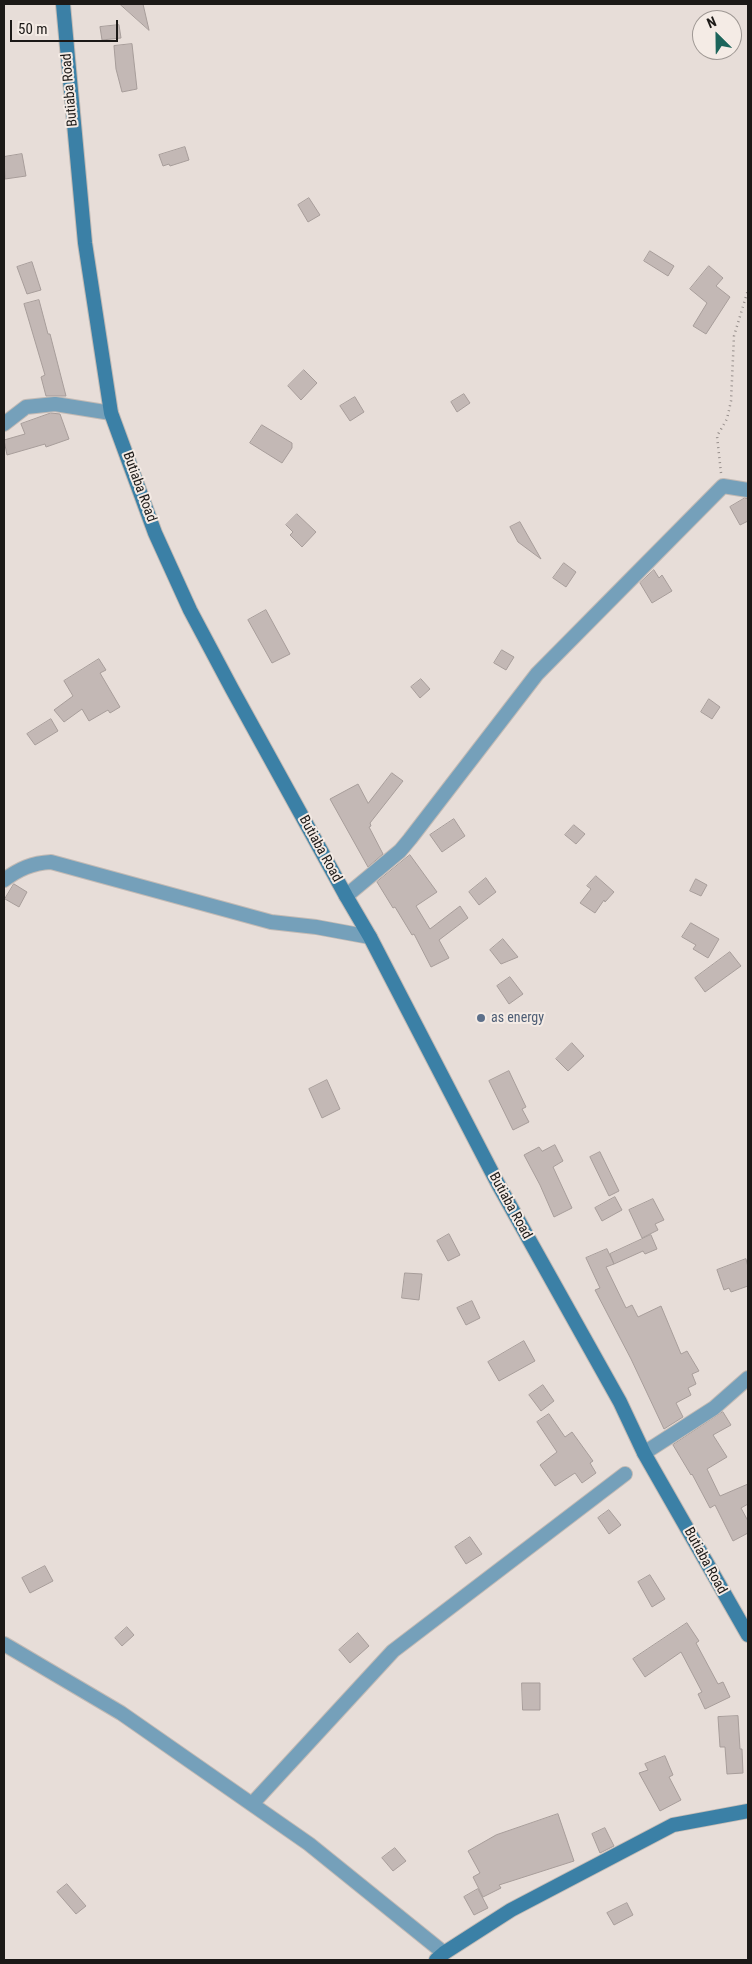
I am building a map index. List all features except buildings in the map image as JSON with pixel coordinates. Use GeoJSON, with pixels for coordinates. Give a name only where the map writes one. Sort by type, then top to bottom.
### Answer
{"type":"FeatureCollection","features":[{"type":"Feature","properties":{"kind":"main road","name":"Butiaba Road"},"geometry":{"type":"LineString","coordinates":[[63,4],[85,243],[112,413],[155,533],[190,610],[232,690],[370,937],[498,1184],[620,1402],[644,1453],[748,1636]]}},
{"type":"Feature","properties":{"kind":"main road"},"geometry":{"type":"LineString","coordinates":[[440,1957],[511,1910],[673,1825],[748,1811]]}},
{"type":"Feature","properties":{"kind":"street"},"geometry":{"type":"LineString","coordinates":[[4,424],[26,407],[55,404],[112,413]]}},
{"type":"Feature","properties":{"kind":"street"},"geometry":{"type":"LineString","coordinates":[[346,896],[400,851],[410,840],[537,674],[723,486],[748,490]]}},
{"type":"Feature","properties":{"kind":"street"},"geometry":{"type":"LineString","coordinates":[[4,880],[19,869],[36,863],[51,862],[271,922],[316,927],[370,937]]}},
{"type":"Feature","properties":{"kind":"street"},"geometry":{"type":"LineString","coordinates":[[644,1453],[714,1408],[748,1378]]}},
{"type":"Feature","properties":{"kind":"street"},"geometry":{"type":"LineString","coordinates":[[252,1804],[393,1651],[624,1474]]}},
{"type":"Feature","properties":{"kind":"street"},"geometry":{"type":"LineString","coordinates":[[4,1644],[121,1713],[309,1844],[440,1957]]}},
{"type":"Feature","properties":{"kind":"path"},"geometry":{"type":"LineString","coordinates":[[723,486],[717,436],[726,419],[731,401],[734,336],[748,290]]}},
{"type":"Feature","properties":{"kind":"place","name":"as energy"},"geometry":{"type":"Point","coordinates":[481,1018]}}]}
